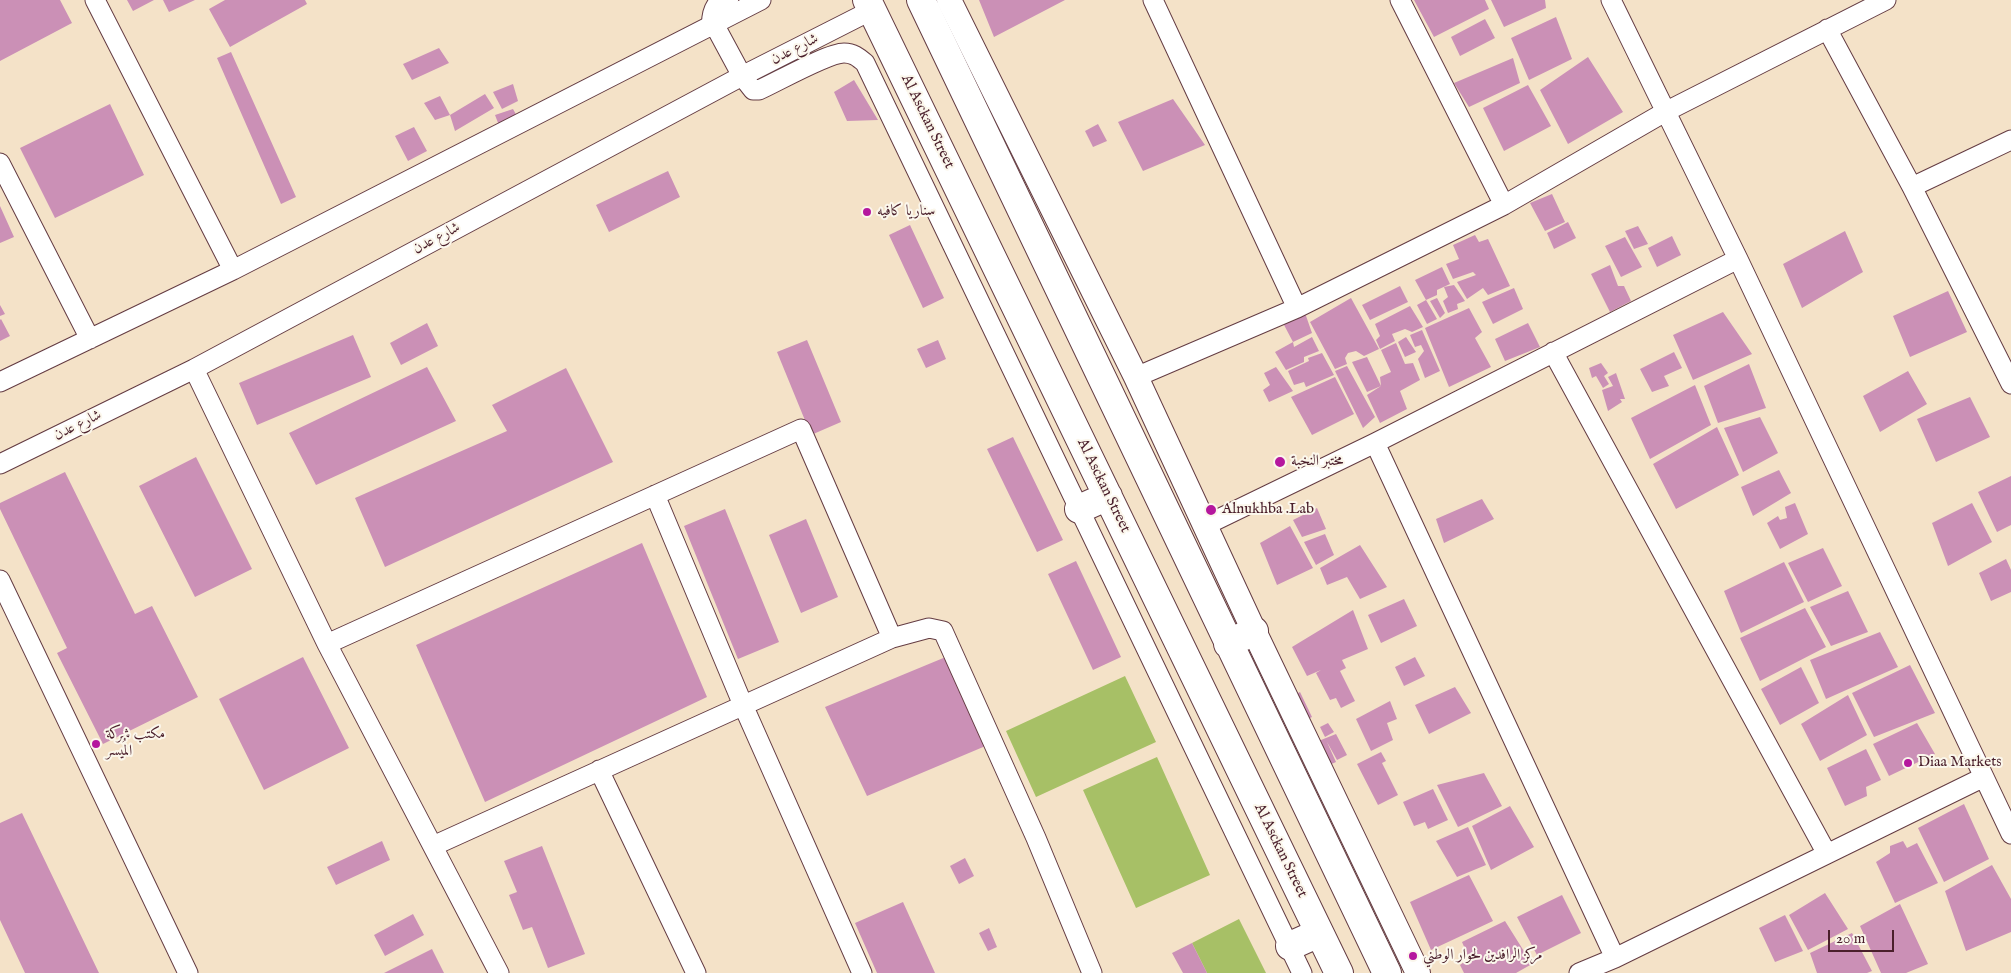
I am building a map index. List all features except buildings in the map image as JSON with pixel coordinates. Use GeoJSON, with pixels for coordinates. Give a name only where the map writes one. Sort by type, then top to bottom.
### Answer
{"type":"FeatureCollection","features":[{"type":"Feature","properties":{"kind":"main road"},"geometry":{"type":"LineString","coordinates":[[921,0],[1387,973]]}},
{"type":"Feature","properties":{"kind":"main road","name":"Al Asckan Street"},"geometry":{"type":"LineString","coordinates":[[870,5],[1338,973]]}},
{"type":"Feature","properties":{"kind":"main road"},"geometry":{"type":"LineString","coordinates":[[1078,509],[1108,496]]}},
{"type":"Feature","properties":{"kind":"main road"},"geometry":{"type":"LineString","coordinates":[[1228,644],[1254,631]]}},
{"type":"Feature","properties":{"kind":"main road"},"geometry":{"type":"LineString","coordinates":[[1290,946],[1319,933]]}},
{"type":"Feature","properties":{"kind":"street"},"geometry":{"type":"LineString","coordinates":[[95,0],[233,270]]}},
{"type":"Feature","properties":{"kind":"street"},"geometry":{"type":"LineString","coordinates":[[726,0],[722,2],[716,11],[714,24],[750,88],[759,90],[834,54],[849,53],[865,62],[1302,973]]}},
{"type":"Feature","properties":{"kind":"street"},"geometry":{"type":"LineString","coordinates":[[0,382],[233,270],[762,0]]}},
{"type":"Feature","properties":{"kind":"street"},"geometry":{"type":"LineString","coordinates":[[949,0],[1136,377],[1254,631],[1418,973]]}},
{"type":"Feature","properties":{"kind":"street"},"geometry":{"type":"LineString","coordinates":[[1153,0],[1297,308]]}},
{"type":"Feature","properties":{"kind":"street"},"geometry":{"type":"LineString","coordinates":[[1400,0],[1504,205]]}},
{"type":"Feature","properties":{"kind":"street"},"geometry":{"type":"LineString","coordinates":[[1611,0],[1738,259],[2011,834]]}},
{"type":"Feature","properties":{"kind":"street"},"geometry":{"type":"LineString","coordinates":[[1136,377],[1297,308],[1504,205],[1665,112],[1886,0]]}},
{"type":"Feature","properties":{"kind":"street","name":"شارع عدن"},"geometry":{"type":"LineString","coordinates":[[0,464],[194,369],[742,76],[870,5]]}},
{"type":"Feature","properties":{"kind":"street"},"geometry":{"type":"LineString","coordinates":[[1827,29],[1912,187],[2011,384]]}},
{"type":"Feature","properties":{"kind":"street"},"geometry":{"type":"LineString","coordinates":[[1912,187],[2011,140]]}},
{"type":"Feature","properties":{"kind":"street"},"geometry":{"type":"LineString","coordinates":[[0,163],[90,339]]}},
{"type":"Feature","properties":{"kind":"street"},"geometry":{"type":"LineString","coordinates":[[1206,525],[1375,443],[1738,259]]}},
{"type":"Feature","properties":{"kind":"street"},"geometry":{"type":"LineString","coordinates":[[1554,352],[1827,854]]}},
{"type":"Feature","properties":{"kind":"street"},"geometry":{"type":"LineString","coordinates":[[194,369],[327,644],[499,973]]}},
{"type":"Feature","properties":{"kind":"street"},"geometry":{"type":"LineString","coordinates":[[327,644],[802,429],[892,638]]}},
{"type":"Feature","properties":{"kind":"street"},"geometry":{"type":"LineString","coordinates":[[1375,443],[1615,958]]}},
{"type":"Feature","properties":{"kind":"street"},"geometry":{"type":"LineString","coordinates":[[655,495],[743,705],[862,973]]}},
{"type":"Feature","properties":{"kind":"street"},"geometry":{"type":"LineString","coordinates":[[0,580],[188,973]]}},
{"type":"Feature","properties":{"kind":"street"},"geometry":{"type":"LineString","coordinates":[[432,846],[892,638],[929,628],[943,631],[1036,838],[1092,973]]}},
{"type":"Feature","properties":{"kind":"street"},"geometry":{"type":"LineString","coordinates":[[599,770],[696,973]]}},
{"type":"Feature","properties":{"kind":"street"},"geometry":{"type":"LineString","coordinates":[[1578,973],[1615,958],[1984,777]]}},
{"type":"Feature","properties":{"kind":"green space"},"geometry":{"type":"Polygon","coordinates":[[[1125,676],[1156,742],[1036,797],[1006,731],[1125,676]]]}},
{"type":"Feature","properties":{"kind":"green space"},"geometry":{"type":"Polygon","coordinates":[[[1157,757],[1210,875],[1136,908],[1083,790],[1157,757]]]}},
{"type":"Feature","properties":{"kind":"green space"},"geometry":{"type":"Polygon","coordinates":[[[1239,919],[1266,973],[1207,973],[1192,943],[1239,919]]]}},
{"type":"Feature","properties":{"kind":"place","name":"سناريا كافيه"},"geometry":{"type":"Point","coordinates":[867,212]}},
{"type":"Feature","properties":{"kind":"place","name":"مختبر النخبة"},"geometry":{"type":"Point","coordinates":[1280,462]}},
{"type":"Feature","properties":{"kind":"place","name":"Alnukhba .Lab"},"geometry":{"type":"Point","coordinates":[1211,510]}},
{"type":"Feature","properties":{"kind":"place","name":"مكتب شركة المُيسر"},"geometry":{"type":"Point","coordinates":[96,744]}},
{"type":"Feature","properties":{"kind":"place","name":"Diaa Markets"},"geometry":{"type":"Point","coordinates":[1908,763]}},
{"type":"Feature","properties":{"kind":"place","name":"مركز الرافدين لحوار الوطني"},"geometry":{"type":"Point","coordinates":[1413,956]}}]}
